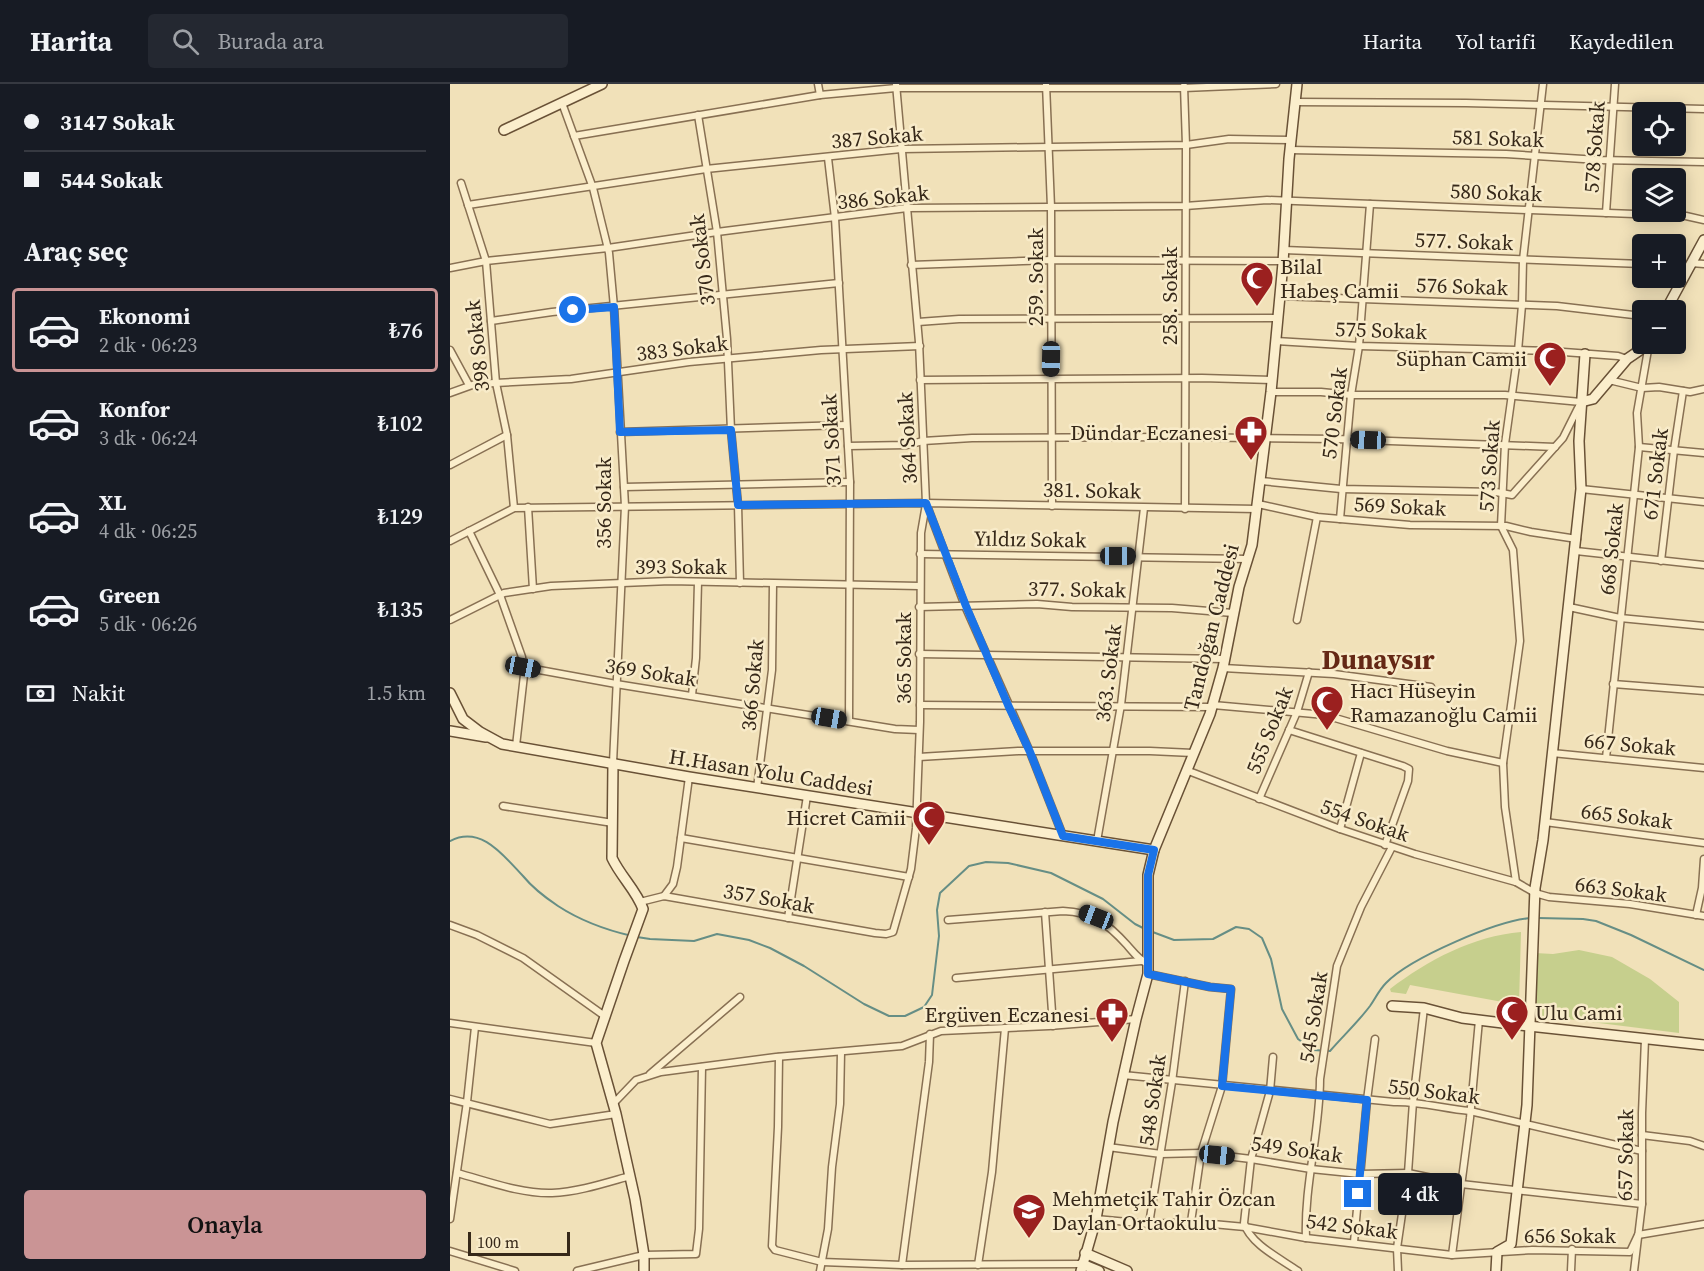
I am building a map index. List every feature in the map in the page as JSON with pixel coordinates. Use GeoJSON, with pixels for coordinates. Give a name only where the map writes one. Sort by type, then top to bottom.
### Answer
{"type":"FeatureCollection","features":[{"type":"Feature","properties":{"kind":"street"},"geometry":{"type":"LineString","coordinates":[[504,130],[602,84]]}},
{"type":"Feature","properties":{"kind":"street"},"geometry":{"type":"LineString","coordinates":[[818,84],[820,95]]}},
{"type":"Feature","properties":{"kind":"street"},"geometry":{"type":"LineString","coordinates":[[574,136],[820,95],[896,86],[1276,84]]}},
{"type":"Feature","properties":{"kind":"street","name":"Tandoğan Caddesi"},"geometry":{"type":"LineString","coordinates":[[1082,1267],[1096,1219],[1108,1146],[1146,967],[1148,875],[1154,850],[1213,706],[1258,507],[1276,341],[1290,145],[1297,84]]}},
{"type":"Feature","properties":{"kind":"street","name":"573 Sokak"},"geometry":{"type":"LineString","coordinates":[[1516,882],[1505,807],[1503,763],[1520,641],[1513,550],[1501,526],[1505,444],[1518,351],[1523,260],[1543,84]]}},
{"type":"Feature","properties":{"kind":"street","name":"578 Sokak"},"geometry":{"type":"LineString","coordinates":[[1606,213],[1615,84]]}},
{"type":"Feature","properties":{"kind":"street","name":"364 Sokak"},"geometry":{"type":"LineString","coordinates":[[896,86],[920,346],[926,503],[966,606],[1030,752],[1063,836]]}},
{"type":"Feature","properties":{"kind":"street","name":"259. Sokak"},"geometry":{"type":"LineString","coordinates":[[1046,86],[1051,207],[1052,506]]}},
{"type":"Feature","properties":{"kind":"street","name":"258. Sokak"},"geometry":{"type":"LineString","coordinates":[[1184,86],[1186,145],[1185,508]]}},
{"type":"Feature","properties":{"kind":"street"},"geometry":{"type":"LineString","coordinates":[[1295,102],[1541,104],[1704,109]]}},
{"type":"Feature","properties":{"kind":"street","name":"356 Sokak"},"geometry":{"type":"LineString","coordinates":[[562,103],[593,188],[608,248],[614,307],[625,506],[613,763],[612,858],[618,871],[637,894],[640,902]]}},
{"type":"Feature","properties":{"kind":"street","name":"370 Sokak"},"geometry":{"type":"LineString","coordinates":[[698,114],[717,232],[727,339],[731,430],[737,484],[740,583]]}},
{"type":"Feature","properties":{"kind":"street","name":"387 Sokak"},"geometry":{"type":"LineString","coordinates":[[468,205],[593,188],[706,169],[901,149],[1186,145],[1229,139],[1290,145]]}},
{"type":"Feature","properties":{"kind":"street","name":"581 Sokak"},"geometry":{"type":"LineString","coordinates":[[1290,145],[1365,150],[1704,162]]}},
{"type":"Feature","properties":{"kind":"street","name":"371 Sokak"},"geometry":{"type":"LineString","coordinates":[[828,158],[835,218],[850,482],[849,722]]}},
{"type":"Feature","properties":{"kind":"street","name":"398 Sokak"},"geometry":{"type":"LineString","coordinates":[[461,183],[486,261],[496,382],[507,435],[514,508]]}},
{"type":"Feature","properties":{"kind":"street","name":"386 Sokak"},"geometry":{"type":"LineString","coordinates":[[450,268],[486,261],[608,248],[907,208],[1185,206],[1267,200],[1287,202]]}},
{"type":"Feature","properties":{"kind":"street","name":"580 Sokak"},"geometry":{"type":"LineString","coordinates":[[1287,202],[1686,216],[1704,220]]}},
{"type":"Feature","properties":{"kind":"street","name":"570 Sokak"},"geometry":{"type":"LineString","coordinates":[[1340,519],[1351,395],[1359,346],[1370,204]]}},
{"type":"Feature","properties":{"kind":"street"},"geometry":{"type":"LineString","coordinates":[[1671,300],[1704,240]]}},
{"type":"Feature","properties":{"kind":"street","name":"577. Sokak"},"geometry":{"type":"LineString","coordinates":[[1284,250],[1632,264]]}},
{"type":"Feature","properties":{"kind":"street"},"geometry":{"type":"LineString","coordinates":[[911,266],[1051,260],[1283,261]]}},
{"type":"Feature","properties":{"kind":"street"},"geometry":{"type":"LineString","coordinates":[[1686,265],[1704,264]]}},
{"type":"Feature","properties":{"kind":"street"},"geometry":{"type":"LineString","coordinates":[[491,321],[552,312],[839,283]]}},
{"type":"Feature","properties":{"kind":"street","name":"576 Sokak"},"geometry":{"type":"LineString","coordinates":[[1280,296],[1567,307],[1632,315]]}},
{"type":"Feature","properties":{"kind":"street"},"geometry":{"type":"LineString","coordinates":[[918,322],[1278,318]]}},
{"type":"Feature","properties":{"kind":"street","name":"575 Sokak"},"geometry":{"type":"LineString","coordinates":[[1276,341],[1585,354],[1618,356],[1627,359]]}},
{"type":"Feature","properties":{"kind":"street","name":"383 Sokak"},"geometry":{"type":"LineString","coordinates":[[450,393],[469,385],[571,379],[689,362],[842,349],[920,346]]}},
{"type":"Feature","properties":{"kind":"street"},"geometry":{"type":"LineString","coordinates":[[450,350],[469,385]]}},
{"type":"Feature","properties":{"kind":"street"},"geometry":{"type":"LineString","coordinates":[[1496,1271],[1497,1252],[1511,1244],[1525,1124],[1535,893],[1576,551],[1581,489],[1579,441],[1585,354]]}},
{"type":"Feature","properties":{"kind":"street"},"geometry":{"type":"LineString","coordinates":[[1271,392],[1511,396],[1581,402],[1593,399],[1627,359],[1634,354]]}},
{"type":"Feature","properties":{"kind":"street","name":"668 Sokak"},"geometry":{"type":"LineString","coordinates":[[1606,758],[1640,447],[1637,413],[1647,354]]}},
{"type":"Feature","properties":{"kind":"street"},"geometry":{"type":"LineString","coordinates":[[920,380],[1186,378],[1272,380]]}},
{"type":"Feature","properties":{"kind":"street"},"geometry":{"type":"LineString","coordinates":[[1609,380],[1642,388],[1659,387],[1683,391],[1704,389]]}},
{"type":"Feature","properties":{"kind":"street","name":"671 Sokak"},"geometry":{"type":"LineString","coordinates":[[1661,561],[1683,391]]}},
{"type":"Feature","properties":{"kind":"street"},"geometry":{"type":"LineString","coordinates":[[1261,481],[1341,489],[1512,495],[1563,438],[1581,402]]}},
{"type":"Feature","properties":{"kind":"street"},"geometry":{"type":"LineString","coordinates":[[620,432],[846,425]]}},
{"type":"Feature","properties":{"kind":"street"},"geometry":{"type":"LineString","coordinates":[[450,465],[507,435]]}},
{"type":"Feature","properties":{"kind":"street"},"geometry":{"type":"LineString","coordinates":[[848,446],[907,446],[923,441],[1051,438],[1267,437],[1555,447]]}},
{"type":"Feature","properties":{"kind":"street"},"geometry":{"type":"LineString","coordinates":[[1640,447],[1704,453]]}},
{"type":"Feature","properties":{"kind":"street"},"geometry":{"type":"LineString","coordinates":[[624,488],[850,482]]}},
{"type":"Feature","properties":{"kind":"street"},"geometry":{"type":"LineString","coordinates":[[1581,489],[1704,502]]}},
{"type":"Feature","properties":{"kind":"street","name":"381. Sokak"},"geometry":{"type":"LineString","coordinates":[[514,508],[926,503],[1144,508],[1258,507]]}},
{"type":"Feature","properties":{"kind":"street","name":"365 Sokak"},"geometry":{"type":"LineString","coordinates":[[893,932],[909,877],[916,814],[920,730],[920,554],[926,503]]}},
{"type":"Feature","properties":{"kind":"street"},"geometry":{"type":"LineString","coordinates":[[528,507],[533,589]]}},
{"type":"Feature","properties":{"kind":"street","name":"569 Sokak"},"geometry":{"type":"LineString","coordinates":[[1258,507],[1317,517],[1410,525],[1501,526],[1576,539]]}},
{"type":"Feature","properties":{"kind":"street"},"geometry":{"type":"LineString","coordinates":[[450,541],[514,508]]}},
{"type":"Feature","properties":{"kind":"street","name":"363. Sokak"},"geometry":{"type":"LineString","coordinates":[[1097,842],[1121,705],[1144,508]]}},
{"type":"Feature","properties":{"kind":"street"},"geometry":{"type":"LineString","coordinates":[[1297,620],[1317,517]]}},
{"type":"Feature","properties":{"kind":"street"},"geometry":{"type":"LineString","coordinates":[[469,531],[500,595],[522,657],[524,675],[516,746]]}},
{"type":"Feature","properties":{"kind":"street"},"geometry":{"type":"LineString","coordinates":[[1576,551],[1704,565]]}},
{"type":"Feature","properties":{"kind":"street","name":"Yıldız Sokak"},"geometry":{"type":"LineString","coordinates":[[920,554],[1248,559]]}},
{"type":"Feature","properties":{"kind":"street"},"geometry":{"type":"LineString","coordinates":[[692,695],[696,658],[698,582]]}},
{"type":"Feature","properties":{"kind":"street","name":"393 Sokak"},"geometry":{"type":"LineString","coordinates":[[450,620],[500,595],[551,586],[698,582],[919,586]]}},
{"type":"Feature","properties":{"kind":"street","name":"366 Sokak"},"geometry":{"type":"LineString","coordinates":[[757,788],[768,707],[773,584]]}},
{"type":"Feature","properties":{"kind":"street","name":"377. Sokak"},"geometry":{"type":"LineString","coordinates":[[919,607],[1037,604],[1072,607],[1172,608],[1233,613]]}},
{"type":"Feature","properties":{"kind":"street"},"geometry":{"type":"LineString","coordinates":[[1569,607],[1620,618],[1704,626]]}},
{"type":"Feature","properties":{"kind":"street"},"geometry":{"type":"LineString","coordinates":[[919,654],[1126,656],[1224,663],[1431,687]]}},
{"type":"Feature","properties":{"kind":"street","name":"369 Sokak"},"geometry":{"type":"LineString","coordinates":[[523,667],[849,722],[895,729],[920,730]]}},
{"type":"Feature","properties":{"kind":"street","name":"555 Sokak"},"geometry":{"type":"LineString","coordinates":[[1259,799],[1297,712],[1309,672]]}},
{"type":"Feature","properties":{"kind":"street"},"geometry":{"type":"LineString","coordinates":[[1613,684],[1704,691]]}},
{"type":"Feature","properties":{"kind":"street"},"geometry":{"type":"LineString","coordinates":[[450,693],[463,719],[492,738]]}},
{"type":"Feature","properties":{"kind":"street"},"geometry":{"type":"LineString","coordinates":[[920,705],[1213,706],[1297,712],[1325,715],[1447,750],[1503,763]]}},
{"type":"Feature","properties":{"kind":"street"},"geometry":{"type":"LineString","coordinates":[[1289,730],[1361,753],[1340,829]]}},
{"type":"Feature","properties":{"kind":"street"},"geometry":{"type":"LineString","coordinates":[[450,731],[492,738]]}},
{"type":"Feature","properties":{"kind":"street","name":"H.Hasan Yolu Caddesi"},"geometry":{"type":"LineString","coordinates":[[492,738],[502,744],[689,777],[1154,850]]}},
{"type":"Feature","properties":{"kind":"street"},"geometry":{"type":"LineString","coordinates":[[919,757],[1030,752],[1193,753]]}},
{"type":"Feature","properties":{"kind":"street","name":"545 Sokak"},"geometry":{"type":"LineString","coordinates":[[1306,1238],[1320,1079],[1337,966],[1388,846],[1410,774],[1403,766],[1361,753]]}},
{"type":"Feature","properties":{"kind":"street","name":"667 Sokak"},"geometry":{"type":"LineString","coordinates":[[1552,753],[1704,768]]}},
{"type":"Feature","properties":{"kind":"street","name":"554 Sokak"},"geometry":{"type":"LineString","coordinates":[[1186,770],[1388,846],[1516,882],[1535,893]]}},
{"type":"Feature","properties":{"kind":"street"},"geometry":{"type":"LineString","coordinates":[[664,896],[673,884],[689,777]]}},
{"type":"Feature","properties":{"kind":"street"},"geometry":{"type":"LineString","coordinates":[[788,918],[807,796]]}},
{"type":"Feature","properties":{"kind":"street"},"geometry":{"type":"LineString","coordinates":[[503,806],[614,823]]}},
{"type":"Feature","properties":{"kind":"street","name":"665 Sokak"},"geometry":{"type":"LineString","coordinates":[[1545,822],[1704,843]]}},
{"type":"Feature","properties":{"kind":"street"},"geometry":{"type":"LineString","coordinates":[[681,838],[909,877]]}},
{"type":"Feature","properties":{"kind":"street"},"geometry":{"type":"LineString","coordinates":[[1696,915],[1702,888],[1704,859]]}},
{"type":"Feature","properties":{"kind":"street","name":"663 Sokak"},"geometry":{"type":"LineString","coordinates":[[1535,893],[1549,897],[1630,904],[1704,916]]}},
{"type":"Feature","properties":{"kind":"street","name":"357 Sokak"},"geometry":{"type":"LineString","coordinates":[[640,902],[664,896],[875,933],[893,932]]}},
{"type":"Feature","properties":{"kind":"street"},"geometry":{"type":"LineString","coordinates":[[640,902],[643,909],[637,929],[596,1043],[630,1176],[644,1255],[644,1271]]}},
{"type":"Feature","properties":{"kind":"street"},"geometry":{"type":"LineString","coordinates":[[948,920],[1045,912],[1081,912],[1096,917],[1119,936],[1146,967]]}},
{"type":"Feature","properties":{"kind":"street"},"geometry":{"type":"LineString","coordinates":[[1045,912],[1053,1026]]}},
{"type":"Feature","properties":{"kind":"street"},"geometry":{"type":"LineString","coordinates":[[450,925],[477,935],[523,958],[606,1017]]}},
{"type":"Feature","properties":{"kind":"street"},"geometry":{"type":"LineString","coordinates":[[956,978],[1050,970],[1146,967],[1185,981],[1231,989],[1222,1086],[1200,1154],[1191,1222]]}},
{"type":"Feature","properties":{"kind":"street","name":"548 Sokak"},"geometry":{"type":"LineString","coordinates":[[1149,1224],[1172,1082],[1185,981]]}},
{"type":"Feature","properties":{"kind":"street"},"geometry":{"type":"LineString","coordinates":[[647,1077],[740,997]]}},
{"type":"Feature","properties":{"kind":"street"},"geometry":{"type":"LineString","coordinates":[[1392,1006],[1424,1008],[1462,1018],[1530,1027],[1704,1045]]}},
{"type":"Feature","properties":{"kind":"street"},"geometry":{"type":"LineString","coordinates":[[1398,1271],[1397,1248],[1408,1173],[1413,1102],[1424,1008]]}},
{"type":"Feature","properties":{"kind":"street"},"geometry":{"type":"LineString","coordinates":[[613,1104],[636,1080],[661,1072],[779,1057],[902,1046],[941,1031],[1053,1026],[1136,1019]]}},
{"type":"Feature","properties":{"kind":"street"},"geometry":{"type":"LineString","coordinates":[[1452,1254],[1479,1020]]}},
{"type":"Feature","properties":{"kind":"street"},"geometry":{"type":"LineString","coordinates":[[450,1023],[596,1043]]}},
{"type":"Feature","properties":{"kind":"street"},"geometry":{"type":"LineString","coordinates":[[450,1219],[475,1027]]}},
{"type":"Feature","properties":{"kind":"street"},"geometry":{"type":"LineString","coordinates":[[978,1265],[992,1172],[1005,1028]]}},
{"type":"Feature","properties":{"kind":"street"},"geometry":{"type":"LineString","coordinates":[[902,1265],[928,1073],[930,1034]]}},
{"type":"Feature","properties":{"kind":"street"},"geometry":{"type":"LineString","coordinates":[[1354,1242],[1375,1039]]}},
{"type":"Feature","properties":{"kind":"street","name":"657 Sokak"},"geometry":{"type":"LineString","coordinates":[[1635,1271],[1642,1204],[1646,1039]]}},
{"type":"Feature","properties":{"kind":"street"},"geometry":{"type":"LineString","coordinates":[[820,1271],[828,1228],[832,1167],[840,1104],[841,1052]]}},
{"type":"Feature","properties":{"kind":"street"},"geometry":{"type":"LineString","coordinates":[[1273,1056],[1270,1091],[1251,1159],[1245,1227],[1256,1241],[1298,1271]]}},
{"type":"Feature","properties":{"kind":"street"},"geometry":{"type":"LineString","coordinates":[[779,1057],[772,1246],[775,1250],[822,1262],[978,1265],[1006,1268],[1082,1267],[1099,1271]]}},
{"type":"Feature","properties":{"kind":"street"},"geometry":{"type":"LineString","coordinates":[[577,1271],[644,1255],[696,1254],[699,1229],[702,1067]]}},
{"type":"Feature","properties":{"kind":"street","name":"550 Sokak"},"geometry":{"type":"LineString","coordinates":[[1123,1075],[1172,1082],[1367,1100],[1413,1102],[1448,1110],[1470,1111],[1642,1151]]}},
{"type":"Feature","properties":{"kind":"street"},"geometry":{"type":"LineString","coordinates":[[450,1099],[550,1124],[616,1114]]}},
{"type":"Feature","properties":{"kind":"street"},"geometry":{"type":"LineString","coordinates":[[1642,1135],[1690,1141],[1704,1146]]}},
{"type":"Feature","properties":{"kind":"street","name":"549 Sokak"},"geometry":{"type":"LineString","coordinates":[[1108,1146],[1161,1154],[1200,1154],[1251,1159],[1360,1174],[1408,1173],[1461,1184],[1642,1204]]}},
{"type":"Feature","properties":{"kind":"street"},"geometry":{"type":"LineString","coordinates":[[457,1173],[514,1188],[552,1193],[596,1186],[630,1176]]}},
{"type":"Feature","properties":{"kind":"street","name":"542 Sokak"},"geometry":{"type":"LineString","coordinates":[[1096,1219],[1149,1224],[1191,1222],[1245,1227],[1306,1238],[1452,1254],[1497,1252]]}},
{"type":"Feature","properties":{"kind":"street","name":"656 Sokak"},"geometry":{"type":"LineString","coordinates":[[1497,1252],[1572,1250],[1630,1252],[1638,1235],[1704,1224]]}},
{"type":"Feature","properties":{"kind":"street"},"geometry":{"type":"LineString","coordinates":[[1571,1271],[1572,1250]]}},
{"type":"Feature","properties":{"kind":"street"},"geometry":{"type":"LineString","coordinates":[[450,1251],[516,1271]]}},
{"type":"Feature","properties":{"kind":"street"},"geometry":{"type":"LineString","coordinates":[[1085,1253],[1127,1271]]}},
{"type":"Feature","properties":{"kind":"green space"},"geometry":{"type":"Polygon","coordinates":[[[1521,932],[1519,1005],[1410,985],[1406,994],[1391,992],[1390,989],[1405,978],[1452,951],[1503,934],[1521,932]]]}},
{"type":"Feature","properties":{"kind":"green space"},"geometry":{"type":"Polygon","coordinates":[[[1579,950],[1612,957],[1650,979],[1679,1002],[1679,1033],[1535,1015],[1535,953],[1553,954],[1579,950]]]}},
{"type":"Feature","properties":{"kind":"waterway"},"geometry":{"type":"LineString","coordinates":[[450,841],[461,837],[472,837],[491,845],[535,888],[558,906],[594,924],[632,936]]}},
{"type":"Feature","properties":{"kind":"waterway"},"geometry":{"type":"LineString","coordinates":[[637,937],[694,941],[717,934],[749,940],[804,966],[864,1004],[889,1016],[905,1016],[924,1007],[932,995],[939,936],[937,910],[940,893],[969,866],[986,862],[1008,863],[1051,873],[1103,899],[1145,929]]}},
{"type":"Feature","properties":{"kind":"waterway"},"geometry":{"type":"LineString","coordinates":[[1150,931],[1174,940],[1213,939],[1236,927],[1249,929],[1262,938],[1271,959],[1282,1009],[1298,1039],[1313,1050],[1330,1051],[1365,1012],[1384,986],[1398,973],[1455,942],[1498,925],[1532,918]]}},
{"type":"Feature","properties":{"kind":"waterway"},"geometry":{"type":"LineString","coordinates":[[1538,918],[1596,921],[1704,970]]}},
{"type":"Feature","properties":{"kind":"place","name":"Bilal Habeş Camii"},"geometry":{"type":"Point","coordinates":[1257,307]}},
{"type":"Feature","properties":{"kind":"place","name":"Süphan Camii"},"geometry":{"type":"Point","coordinates":[1550,387]}},
{"type":"Feature","properties":{"kind":"place","name":"Dündar Eczanesi"},"geometry":{"type":"Point","coordinates":[1251,461]}},
{"type":"Feature","properties":{"kind":"place","name":"Hacı Hüseyin Ramazanoğlu Camii"},"geometry":{"type":"Point","coordinates":[1327,731]}},
{"type":"Feature","properties":{"kind":"place","name":"Hicret Camii"},"geometry":{"type":"Point","coordinates":[929,846]}},
{"type":"Feature","properties":{"kind":"place","name":"Ulu Cami"},"geometry":{"type":"Point","coordinates":[1512,1041]}},
{"type":"Feature","properties":{"kind":"place","name":"Ergüven Eczanesi"},"geometry":{"type":"Point","coordinates":[1112,1043]}},
{"type":"Feature","properties":{"kind":"place","name":"Mehmetçik Tahir Özcan Daylan Ortaokulu"},"geometry":{"type":"Point","coordinates":[1029,1239]}},
{"type":"Feature","properties":{"kind":"district","name":"Dunaysır"},"geometry":{"type":"Point","coordinates":[1378,659]}},
{"type":"Feature","properties":{"kind":"route"},"geometry":{"type":"LineString","coordinates":[[573,310],[614,307],[620,432],[731,430],[738,505],[926,503],[966,606],[1030,752],[1063,836],[1154,850],[1148,875],[1148,974],[1231,989],[1222,1086],[1367,1100],[1358,1194]]}}]}
